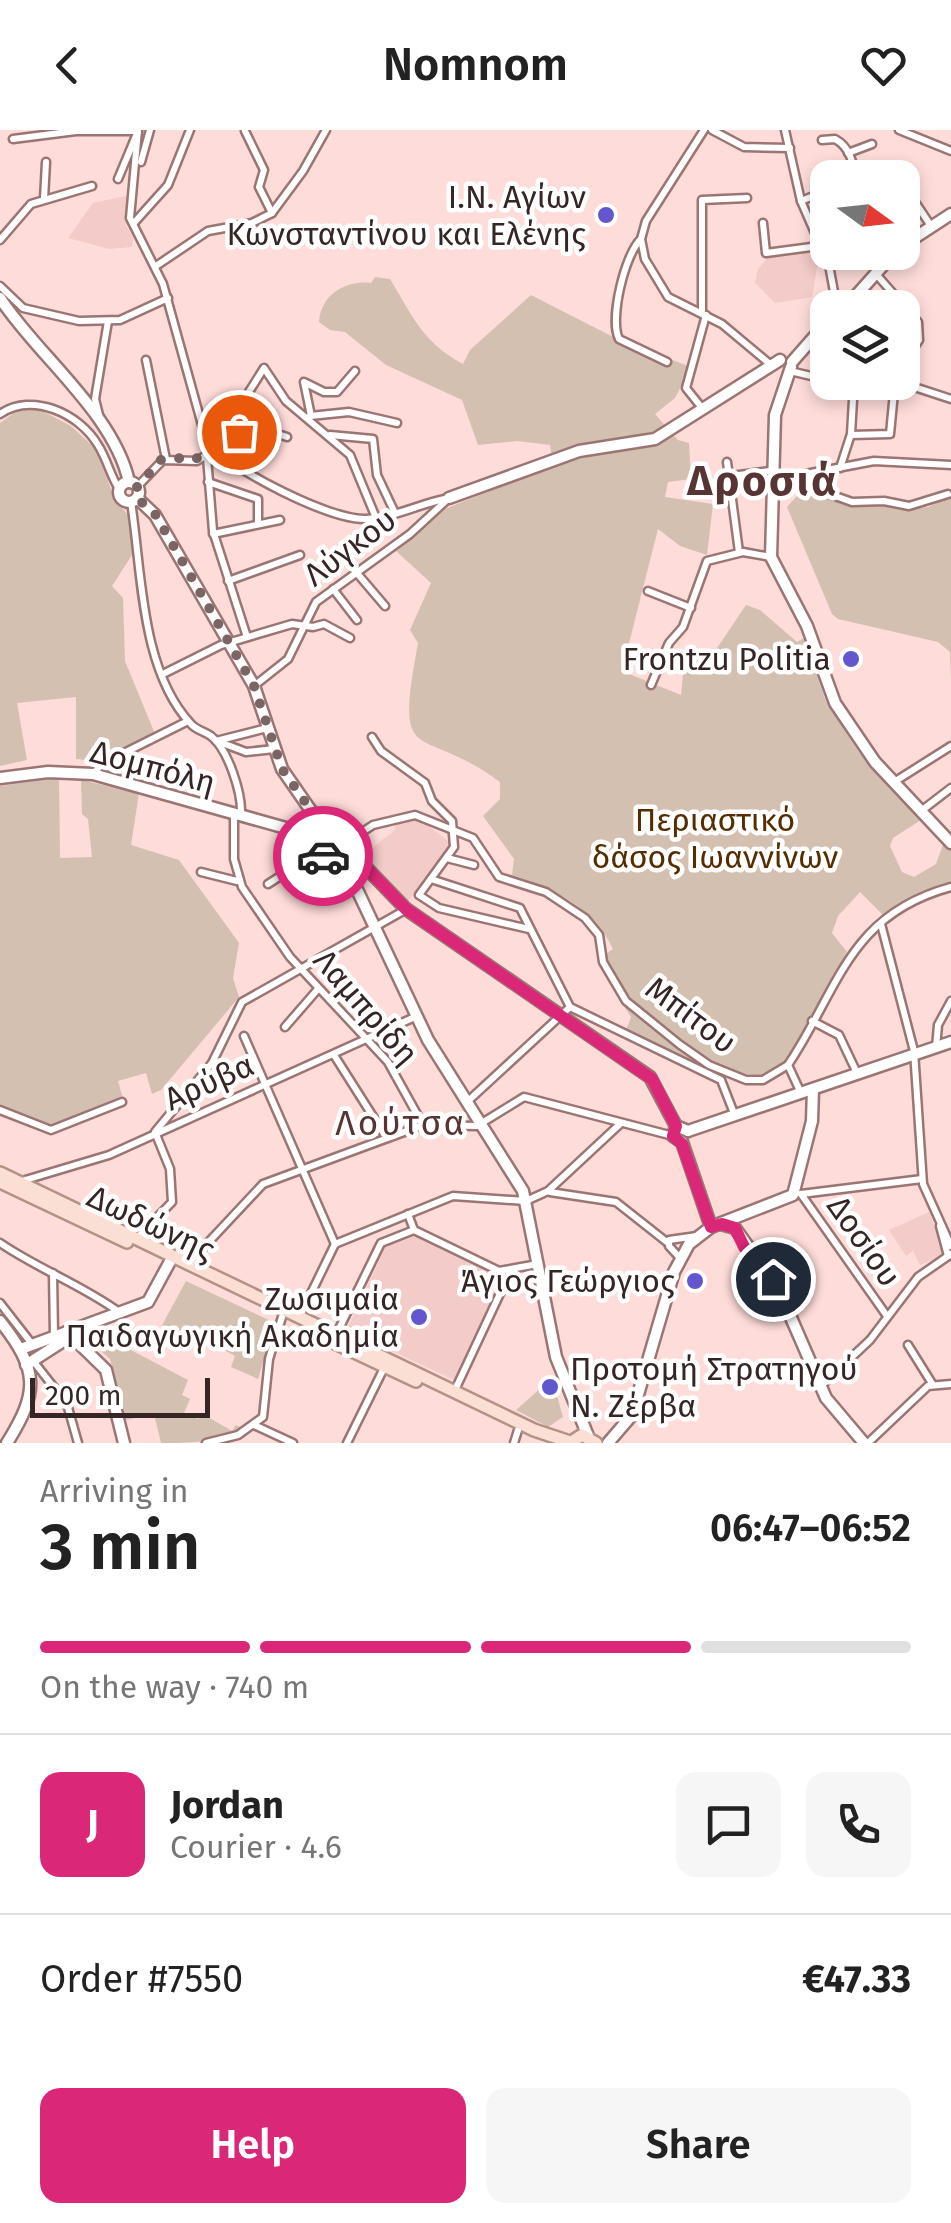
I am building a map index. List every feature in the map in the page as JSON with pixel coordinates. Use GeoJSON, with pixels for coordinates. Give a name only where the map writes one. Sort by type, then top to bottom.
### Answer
{"type":"FeatureCollection","features":[{"type":"Feature","properties":{"kind":"main road","name":"Δωδώνης"},"geometry":{"type":"LineString","coordinates":[[0,1173],[137,1238],[282,1317],[521,1434],[549,1443]]}},
{"type":"Feature","properties":{"kind":"main road","name":"Δωδώνης"},"geometry":{"type":"LineString","coordinates":[[0,1182],[188,1263],[454,1391],[521,1434]]}},
{"type":"Feature","properties":{"kind":"main road"},"geometry":{"type":"LineString","coordinates":[[521,1434],[570,1442],[600,1440]]}},
{"type":"Feature","properties":{"kind":"street"},"geometry":{"type":"LineString","coordinates":[[136,178],[138,130]]}},
{"type":"Feature","properties":{"kind":"street"},"geometry":{"type":"LineString","coordinates":[[13,139],[76,131],[138,130]]}},
{"type":"Feature","properties":{"kind":"street"},"geometry":{"type":"LineString","coordinates":[[118,179],[138,130]]}},
{"type":"Feature","properties":{"kind":"street"},"geometry":{"type":"LineString","coordinates":[[150,130],[129,215],[168,298],[206,440],[214,450],[328,510],[354,518],[376,518],[449,498],[574,453],[655,439],[702,408],[784,366],[810,338]]}},
{"type":"Feature","properties":{"kind":"street"},"geometry":{"type":"LineString","coordinates":[[132,224],[166,189],[190,130]]}},
{"type":"Feature","properties":{"kind":"street"},"geometry":{"type":"LineString","coordinates":[[156,266],[208,231],[252,223],[272,213],[326,130]]}},
{"type":"Feature","properties":{"kind":"street"},"geometry":{"type":"LineString","coordinates":[[666,362],[620,340],[613,324],[624,275],[651,210],[689,160],[704,130]]}},
{"type":"Feature","properties":{"kind":"street"},"geometry":{"type":"LineString","coordinates":[[712,130],[744,147],[790,148]]}},
{"type":"Feature","properties":{"kind":"street"},"geometry":{"type":"LineString","coordinates":[[785,130],[810,224]]}},
{"type":"Feature","properties":{"kind":"street"},"geometry":{"type":"LineString","coordinates":[[898,130],[951,152]]}},
{"type":"Feature","properties":{"kind":"street"},"geometry":{"type":"LineString","coordinates":[[245,131],[264,170],[259,187],[272,213]]}},
{"type":"Feature","properties":{"kind":"street"},"geometry":{"type":"LineString","coordinates":[[822,140],[839,141],[849,160]]}},
{"type":"Feature","properties":{"kind":"street"},"geometry":{"type":"LineString","coordinates":[[848,153],[872,144]]}},
{"type":"Feature","properties":{"kind":"street"},"geometry":{"type":"LineString","coordinates":[[44,199],[46,162]]}},
{"type":"Feature","properties":{"kind":"street"},"geometry":{"type":"LineString","coordinates":[[0,240],[29,205],[92,186]]}},
{"type":"Feature","properties":{"kind":"street"},"geometry":{"type":"LineString","coordinates":[[801,201],[810,197]]}},
{"type":"Feature","properties":{"kind":"street"},"geometry":{"type":"LineString","coordinates":[[702,408],[686,388],[704,313],[702,200],[747,198]]}},
{"type":"Feature","properties":{"kind":"street"},"geometry":{"type":"LineString","coordinates":[[920,210],[931,226]]}},
{"type":"Feature","properties":{"kind":"street"},"geometry":{"type":"LineString","coordinates":[[920,234],[951,214]]}},
{"type":"Feature","properties":{"kind":"street"},"geometry":{"type":"LineString","coordinates":[[762,223],[766,253],[810,247]]}},
{"type":"Feature","properties":{"kind":"street"},"geometry":{"type":"LineString","coordinates":[[641,239],[645,259],[664,292],[704,313],[784,366],[810,374]]}},
{"type":"Feature","properties":{"kind":"street"},"geometry":{"type":"LineString","coordinates":[[860,290],[880,270]]}},
{"type":"Feature","properties":{"kind":"street"},"geometry":{"type":"LineString","coordinates":[[876,274],[890,290]]}},
{"type":"Feature","properties":{"kind":"street"},"geometry":{"type":"LineString","coordinates":[[0,286],[18,306],[41,315],[108,321],[126,318],[168,298]]}},
{"type":"Feature","properties":{"kind":"street"},"geometry":{"type":"LineString","coordinates":[[0,298],[63,372],[97,421],[131,492],[146,629],[163,674],[188,721],[216,740],[246,752],[274,749]]}},
{"type":"Feature","properties":{"kind":"street"},"geometry":{"type":"LineString","coordinates":[[97,421],[96,394],[108,321]]}},
{"type":"Feature","properties":{"kind":"street"},"geometry":{"type":"LineString","coordinates":[[146,360],[166,459]]}},
{"type":"Feature","properties":{"kind":"street"},"geometry":{"type":"LineString","coordinates":[[784,366],[770,476],[771,556],[807,626],[835,703],[892,783],[951,844]]}},
{"type":"Feature","properties":{"kind":"street"},"geometry":{"type":"LineString","coordinates":[[131,492],[166,459],[193,462],[207,457],[263,368],[282,397],[350,455],[376,518]]}},
{"type":"Feature","properties":{"kind":"street"},"geometry":{"type":"LineString","coordinates":[[308,416],[304,382],[326,392],[338,392],[355,371]]}},
{"type":"Feature","properties":{"kind":"street"},"geometry":{"type":"LineString","coordinates":[[920,389],[951,399]]}},
{"type":"Feature","properties":{"kind":"street"},"geometry":{"type":"LineString","coordinates":[[840,470],[851,435],[851,400]]}},
{"type":"Feature","properties":{"kind":"street"},"geometry":{"type":"LineString","coordinates":[[851,435],[890,434],[895,400]]}},
{"type":"Feature","properties":{"kind":"street"},"geometry":{"type":"LineString","coordinates":[[0,402],[37,403],[84,428],[131,492],[155,514],[254,686],[284,773],[320,841],[349,859],[406,909],[566,1011],[652,1079],[684,1142],[714,1225]]}},
{"type":"Feature","properties":{"kind":"street"},"geometry":{"type":"LineString","coordinates":[[0,414],[13,405]]}},
{"type":"Feature","properties":{"kind":"street"},"geometry":{"type":"LineString","coordinates":[[308,416],[348,412],[397,423]]}},
{"type":"Feature","properties":{"kind":"street"},"geometry":{"type":"LineString","coordinates":[[224,432],[266,430],[287,437]]}},
{"type":"Feature","properties":{"kind":"street"},"geometry":{"type":"LineString","coordinates":[[330,435],[373,439],[378,478],[395,513]]}},
{"type":"Feature","properties":{"kind":"street"},"geometry":{"type":"LineString","coordinates":[[207,457],[213,534],[247,637]]}},
{"type":"Feature","properties":{"kind":"street"},"geometry":{"type":"LineString","coordinates":[[784,478],[874,461],[951,465]]}},
{"type":"Feature","properties":{"kind":"street"},"geometry":{"type":"LineString","coordinates":[[727,462],[740,552]]}},
{"type":"Feature","properties":{"kind":"street"},"geometry":{"type":"LineString","coordinates":[[731,476],[784,478],[852,502],[912,505],[948,494]]}},
{"type":"Feature","properties":{"kind":"street"},"geometry":{"type":"LineString","coordinates":[[208,482],[258,499],[258,524]]}},
{"type":"Feature","properties":{"kind":"street","name":"Λύγκου"},"geometry":{"type":"LineString","coordinates":[[254,686],[284,664],[306,626],[312,606],[400,542],[449,498]]}},
{"type":"Feature","properties":{"kind":"street"},"geometry":{"type":"LineString","coordinates":[[213,534],[280,520]]}},
{"type":"Feature","properties":{"kind":"street"},"geometry":{"type":"LineString","coordinates":[[651,684],[691,608],[708,560],[740,552],[771,556]]}},
{"type":"Feature","properties":{"kind":"street"},"geometry":{"type":"LineString","coordinates":[[228,581],[300,555]]}},
{"type":"Feature","properties":{"kind":"street"},"geometry":{"type":"LineString","coordinates":[[356,572],[386,606]]}},
{"type":"Feature","properties":{"kind":"street"},"geometry":{"type":"LineString","coordinates":[[334,588],[357,620]]}},
{"type":"Feature","properties":{"kind":"street"},"geometry":{"type":"LineString","coordinates":[[648,591],[691,608]]}},
{"type":"Feature","properties":{"kind":"street"},"geometry":{"type":"LineString","coordinates":[[163,674],[230,642],[292,624],[326,624],[350,638]]}},
{"type":"Feature","properties":{"kind":"street"},"geometry":{"type":"LineString","coordinates":[[93,774],[100,765],[188,721]]}},
{"type":"Feature","properties":{"kind":"street"},"geometry":{"type":"LineString","coordinates":[[216,740],[267,728]]}},
{"type":"Feature","properties":{"kind":"street"},"geometry":{"type":"LineString","coordinates":[[372,737],[381,751],[404,764],[429,788],[432,802],[450,816],[454,847],[420,895],[433,905],[530,930]]}},
{"type":"Feature","properties":{"kind":"street","name":"Λαμπρίδη"},"geometry":{"type":"LineString","coordinates":[[216,740],[238,790],[233,849],[239,881],[300,969],[392,1066],[423,1124]]}},
{"type":"Feature","properties":{"kind":"street"},"geometry":{"type":"LineString","coordinates":[[892,783],[951,746]]}},
{"type":"Feature","properties":{"kind":"street","name":"Δομπόλη"},"geometry":{"type":"LineString","coordinates":[[0,778],[48,772],[93,774],[320,841]]}},
{"type":"Feature","properties":{"kind":"street"},"geometry":{"type":"LineString","coordinates":[[920,812],[951,788]]}},
{"type":"Feature","properties":{"kind":"street","name":"Μπίτου"},"geometry":{"type":"LineString","coordinates":[[352,838],[373,825],[414,815],[478,842],[489,867],[499,877],[550,894],[585,918],[601,938],[602,959],[626,1001],[704,1062],[754,1081],[788,1064]]}},
{"type":"Feature","properties":{"kind":"street"},"geometry":{"type":"LineString","coordinates":[[268,884],[320,841],[339,831],[352,838],[349,859],[375,928],[416,1016],[526,1201],[558,1364],[600,1440],[634,1412],[680,1258],[697,1236],[714,1225],[798,1194],[922,1179]]}},
{"type":"Feature","properties":{"kind":"street"},"geometry":{"type":"LineString","coordinates":[[447,858],[474,865]]}},
{"type":"Feature","properties":{"kind":"street"},"geometry":{"type":"LineString","coordinates":[[201,872],[239,881]]}},
{"type":"Feature","properties":{"kind":"street"},"geometry":{"type":"LineString","coordinates":[[431,879],[518,907],[566,1011],[721,1080],[735,1116]]}},
{"type":"Feature","properties":{"kind":"street"},"geometry":{"type":"LineString","coordinates":[[812,1116],[788,1064],[842,964],[880,924],[909,904],[951,887]]}},
{"type":"Feature","properties":{"kind":"street"},"geometry":{"type":"LineString","coordinates":[[422,920],[433,905]]}},
{"type":"Feature","properties":{"kind":"street"},"geometry":{"type":"LineString","coordinates":[[137,1238],[172,1202],[170,1169],[155,1134],[211,1064],[239,1005],[406,909]]}},
{"type":"Feature","properties":{"kind":"street"},"geometry":{"type":"LineString","coordinates":[[880,924],[915,1055],[922,1179],[949,1255]]}},
{"type":"Feature","properties":{"kind":"street"},"geometry":{"type":"LineString","coordinates":[[285,1027],[318,989]]}},
{"type":"Feature","properties":{"kind":"street"},"geometry":{"type":"LineString","coordinates":[[936,1048],[938,1024],[951,1001]]}},
{"type":"Feature","properties":{"kind":"street"},"geometry":{"type":"LineString","coordinates":[[468,1102],[566,1011]]}},
{"type":"Feature","properties":{"kind":"street","name":"Αρύβα"},"geometry":{"type":"LineString","coordinates":[[20,1182],[73,1168],[155,1134],[416,1016]]}},
{"type":"Feature","properties":{"kind":"street"},"geometry":{"type":"LineString","coordinates":[[812,1020],[840,1035],[858,1074]]}},
{"type":"Feature","properties":{"kind":"street"},"geometry":{"type":"LineString","coordinates":[[244,1036],[335,1244]]}},
{"type":"Feature","properties":{"kind":"street"},"geometry":{"type":"LineString","coordinates":[[188,1263],[260,1187],[423,1124],[473,1126],[524,1097],[620,1124],[679,1131],[735,1116],[951,1042]]}},
{"type":"Feature","properties":{"kind":"street"},"geometry":{"type":"LineString","coordinates":[[334,1055],[386,1138]]}},
{"type":"Feature","properties":{"kind":"street"},"geometry":{"type":"LineString","coordinates":[[798,1194],[813,1089]]}},
{"type":"Feature","properties":{"kind":"street"},"geometry":{"type":"LineString","coordinates":[[0,1110],[51,1130],[122,1102]]}},
{"type":"Feature","properties":{"kind":"street"},"geometry":{"type":"LineString","coordinates":[[300,1317],[335,1244],[455,1196],[526,1201],[548,1192],[620,1124]]}},
{"type":"Feature","properties":{"kind":"street"},"geometry":{"type":"LineString","coordinates":[[548,1192],[616,1202],[668,1243],[680,1258]]}},
{"type":"Feature","properties":{"kind":"street","name":"Δοσίου"},"geometry":{"type":"LineString","coordinates":[[798,1194],[887,1316]]}},
{"type":"Feature","properties":{"kind":"street"},"geometry":{"type":"LineString","coordinates":[[408,1214],[414,1230],[496,1270],[538,1264]]}},
{"type":"Feature","properties":{"kind":"street"},"geometry":{"type":"LineString","coordinates":[[714,1225],[735,1228],[746,1249],[780,1290],[820,1387],[866,1443],[934,1384],[951,1384]]}},
{"type":"Feature","properties":{"kind":"street"},"geometry":{"type":"LineString","coordinates":[[820,1387],[870,1340],[918,1277],[949,1255],[951,1246],[940,1226]]}},
{"type":"Feature","properties":{"kind":"street"},"geometry":{"type":"LineString","coordinates":[[374,1227],[381,1243]]}},
{"type":"Feature","properties":{"kind":"street"},"geometry":{"type":"LineString","coordinates":[[337,1335],[381,1243],[414,1230]]}},
{"type":"Feature","properties":{"kind":"street"},"geometry":{"type":"LineString","coordinates":[[668,1243],[674,1237],[697,1236]]}},
{"type":"Feature","properties":{"kind":"street"},"geometry":{"type":"LineString","coordinates":[[0,1242],[120,1313]]}},
{"type":"Feature","properties":{"kind":"street"},"geometry":{"type":"LineString","coordinates":[[27,1347],[148,1302],[172,1259]]}},
{"type":"Feature","properties":{"kind":"street"},"geometry":{"type":"LineString","coordinates":[[454,1391],[511,1270]]}},
{"type":"Feature","properties":{"kind":"street"},"geometry":{"type":"LineString","coordinates":[[53,1272],[54,1337]]}},
{"type":"Feature","properties":{"kind":"street"},"geometry":{"type":"LineString","coordinates":[[0,1303],[27,1347],[30,1364],[30,1405],[7,1443]]}},
{"type":"Feature","properties":{"kind":"street"},"geometry":{"type":"LineString","coordinates":[[206,1443],[234,1440],[264,1416],[269,1360],[282,1317]]}},
{"type":"Feature","properties":{"kind":"street"},"geometry":{"type":"LineString","coordinates":[[0,1322],[27,1347]]}},
{"type":"Feature","properties":{"kind":"street"},"geometry":{"type":"LineString","coordinates":[[30,1364],[69,1334]]}},
{"type":"Feature","properties":{"kind":"street"},"geometry":{"type":"LineString","coordinates":[[69,1334],[106,1370],[124,1443]]}},
{"type":"Feature","properties":{"kind":"street"},"geometry":{"type":"LineString","coordinates":[[908,1345],[934,1384]]}},
{"type":"Feature","properties":{"kind":"street"},"geometry":{"type":"LineString","coordinates":[[30,1364],[66,1404],[78,1443]]}},
{"type":"Feature","properties":{"kind":"street"},"geometry":{"type":"LineString","coordinates":[[347,1443],[385,1367]]}},
{"type":"Feature","properties":{"kind":"street"},"geometry":{"type":"LineString","coordinates":[[253,1424],[294,1443]]}},
{"type":"Feature","properties":{"kind":"shaded area"},"geometry":{"type":"Polygon","coordinates":[[[130,195],[126,225],[133,238],[132,247],[109,249],[68,238],[93,203],[130,195]]]}},
{"type":"Feature","properties":{"kind":"shaded area"},"geometry":{"type":"Polygon","coordinates":[[[810,250],[810,270],[816,270],[810,297],[775,303],[755,283],[758,269],[769,256],[810,250]]]}},
{"type":"Feature","properties":{"kind":"shaded area"},"geometry":{"type":"Polygon","coordinates":[[[417,817],[453,845],[405,905],[359,858],[363,843],[372,848],[394,831],[396,824],[417,817]]]}},
{"type":"Feature","properties":{"kind":"shaded area"},"geometry":{"type":"Polygon","coordinates":[[[929,1212],[945,1254],[920,1265],[913,1251],[906,1256],[889,1230],[929,1212]]]}},
{"type":"Feature","properties":{"kind":"shaded area","name":"Ζωσιμαία Παιδαγωγική Ακαδημία"},"geometry":{"type":"Polygon","coordinates":[[[412,1234],[502,1276],[454,1380],[347,1330],[387,1244],[412,1234]]]}},
{"type":"Feature","properties":{"kind":"green space","name":"Περιαστικό δάσος Ιωαννίνων"},"geometry":{"type":"Polygon","coordinates":[[[375,277],[390,279],[427,336],[463,364],[470,350],[531,295],[666,364],[670,359],[691,367],[675,398],[655,414],[678,440],[689,443],[691,479],[668,482],[665,497],[713,504],[707,555],[680,546],[658,529],[622,671],[681,695],[683,675],[695,650],[717,648],[746,605],[760,610],[797,642],[804,638],[826,702],[858,751],[921,820],[893,838],[890,846],[902,872],[914,877],[936,864],[944,842],[951,849],[951,883],[905,901],[884,916],[860,892],[838,916],[832,933],[847,952],[785,1062],[769,1075],[741,1074],[704,1059],[699,1066],[626,1030],[631,1017],[619,999],[622,993],[604,955],[613,949],[605,935],[571,901],[512,875],[514,859],[483,816],[500,799],[500,782],[419,738],[412,728],[409,711],[418,643],[410,630],[431,583],[396,551],[447,508],[553,466],[550,445],[517,441],[478,445],[462,400],[386,365],[345,332],[330,330],[319,322],[324,304],[336,291],[352,284],[371,283],[375,277]]]}},
{"type":"Feature","properties":{"kind":"green space"},"geometry":{"type":"Polygon","coordinates":[[[22,407],[35,407],[71,426],[96,449],[115,500],[129,516],[132,555],[112,586],[123,598],[125,661],[155,734],[98,761],[76,759],[76,697],[17,703],[27,760],[0,766],[0,423],[22,407]]]}},
{"type":"Feature","properties":{"kind":"green space"},"geometry":{"type":"Polygon","coordinates":[[[812,493],[853,506],[884,503],[900,509],[928,507],[951,497],[951,682],[950,652],[938,642],[838,619],[832,614],[787,507],[797,496],[812,493]]]}},
{"type":"Feature","properties":{"kind":"green space"},"geometry":{"type":"Polygon","coordinates":[[[59,778],[60,858],[92,857],[88,819],[82,814],[81,780],[139,793],[131,845],[179,860],[239,943],[233,978],[239,997],[161,1090],[152,1094],[146,1073],[118,1081],[123,1099],[53,1126],[0,1106],[0,786],[59,778]]]}},
{"type":"Feature","properties":{"kind":"green space"},"geometry":{"type":"Polygon","coordinates":[[[186,1281],[275,1323],[258,1379],[231,1367],[235,1356],[209,1342],[206,1348],[161,1327],[186,1281]]]}},
{"type":"Feature","properties":{"kind":"green space"},"geometry":{"type":"Polygon","coordinates":[[[103,1325],[127,1348],[188,1380],[182,1395],[190,1399],[184,1413],[198,1419],[201,1413],[232,1431],[236,1425],[242,1428],[213,1439],[161,1443],[154,1414],[126,1420],[110,1359],[85,1337],[87,1330],[103,1325]]]}},
{"type":"Feature","properties":{"kind":"green space"},"geometry":{"type":"Polygon","coordinates":[[[552,1378],[563,1417],[548,1427],[516,1410],[552,1378]]]}},
{"type":"Feature","properties":{"kind":"way so far"},"geometry":{"type":"LineString","coordinates":[[239,432],[224,432],[214,450],[201,460],[161,460],[137,487],[137,498],[155,514],[254,686],[282,769],[326,832],[316,844],[323,856]]}},
{"type":"Feature","properties":{"kind":"place","name":"Ι.Ν. Αγίων Κωνσταντίνου και Ελένης"},"geometry":{"type":"Point","coordinates":[606,215]}},
{"type":"Feature","properties":{"kind":"place","name":"Frontzu Politia"},"geometry":{"type":"Point","coordinates":[851,659]}},
{"type":"Feature","properties":{"kind":"place","name":"Άγιος Γεώργιος"},"geometry":{"type":"Point","coordinates":[695,1281]}},
{"type":"Feature","properties":{"kind":"place","name":"Ζωσιμαία Παιδαγωγική Ακαδημία"},"geometry":{"type":"Point","coordinates":[419,1317]}},
{"type":"Feature","properties":{"kind":"place","name":"Προτομή Στρατηγού Ν. Ζέρβα"},"geometry":{"type":"Point","coordinates":[550,1387]}},
{"type":"Feature","properties":{"kind":"district","name":"Δροσιά"},"geometry":{"type":"Point","coordinates":[763,481]}},
{"type":"Feature","properties":{"kind":"district","name":"Λούτσα"},"geometry":{"type":"Point","coordinates":[401,1123]}},
{"type":"Feature","properties":{"kind":"route"},"geometry":{"type":"LineString","coordinates":[[323,856],[343,862],[354,855],[406,909],[652,1079],[676,1126],[673,1136],[678,1138],[688,1158],[711,1227],[722,1224],[735,1228],[744,1247],[773,1279]]}}]}
